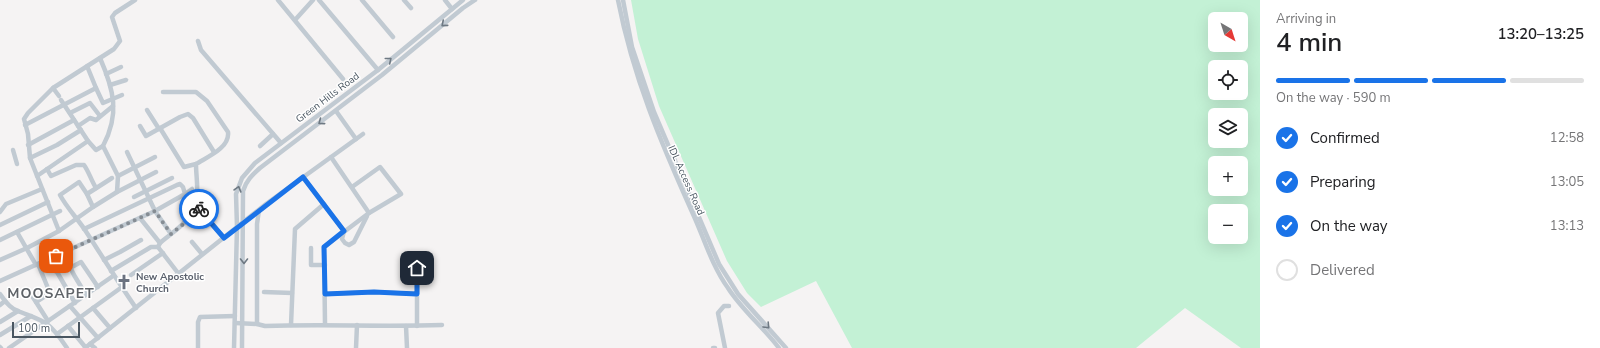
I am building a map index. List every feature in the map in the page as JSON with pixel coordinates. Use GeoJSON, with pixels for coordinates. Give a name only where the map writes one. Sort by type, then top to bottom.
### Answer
{"type":"FeatureCollection","features":[{"type":"Feature","properties":{"kind":"street"},"geometry":{"type":"LineString","coordinates":[[60,231],[30,158],[28,145],[29,141],[24,119],[53,88],[114,49],[120,41],[112,21],[113,15],[136,0]]}},
{"type":"Feature","properties":{"kind":"street"},"geometry":{"type":"LineString","coordinates":[[278,0],[343,79]]}},
{"type":"Feature","properties":{"kind":"street"},"geometry":{"type":"LineString","coordinates":[[295,20],[313,0]]}},
{"type":"Feature","properties":{"kind":"street"},"geometry":{"type":"LineString","coordinates":[[319,0],[378,70]]}},
{"type":"Feature","properties":{"kind":"street"},"geometry":{"type":"LineString","coordinates":[[362,0],[393,37]]}},
{"type":"Feature","properties":{"kind":"street"},"geometry":{"type":"LineString","coordinates":[[404,0],[411,8]]}},
{"type":"Feature","properties":{"kind":"street"},"geometry":{"type":"LineString","coordinates":[[445,0],[452,9]]}},
{"type":"Feature","properties":{"kind":"street","name":"Green Hills Road"},"geometry":{"type":"LineString","coordinates":[[234,348],[237,227],[236,194],[242,178],[255,163],[378,70],[463,0]]}},
{"type":"Feature","properties":{"kind":"street","name":"Green Hills Road"},"geometry":{"type":"LineString","coordinates":[[242,348],[243,191],[251,176],[336,111],[474,0]]}},
{"type":"Feature","properties":{"kind":"street","name":"IDL Access Road"},"geometry":{"type":"LineString","coordinates":[[618,0],[624,19],[633,66],[649,112],[664,151],[716,266],[727,287],[735,298],[779,348]]}},
{"type":"Feature","properties":{"kind":"street"},"geometry":{"type":"LineString","coordinates":[[623,0],[624,19],[654,112],[719,264],[738,294],[786,348]]}},
{"type":"Feature","properties":{"kind":"street"},"geometry":{"type":"LineString","coordinates":[[198,41],[201,50],[281,143]]}},
{"type":"Feature","properties":{"kind":"street"},"geometry":{"type":"LineString","coordinates":[[53,88],[88,141],[96,150],[103,146],[111,130],[114,99],[100,58]]}},
{"type":"Feature","properties":{"kind":"street"},"geometry":{"type":"LineString","coordinates":[[87,66],[103,103],[122,95]]}},
{"type":"Feature","properties":{"kind":"street"},"geometry":{"type":"LineString","coordinates":[[106,74],[121,67]]}},
{"type":"Feature","properties":{"kind":"street"},"geometry":{"type":"LineString","coordinates":[[110,85],[126,80]]}},
{"type":"Feature","properties":{"kind":"street"},"geometry":{"type":"LineString","coordinates":[[25,125],[96,88]]}},
{"type":"Feature","properties":{"kind":"street"},"geometry":{"type":"LineString","coordinates":[[148,110],[184,167],[196,164],[225,144],[228,132],[205,98],[192,91],[163,92]]}},
{"type":"Feature","properties":{"kind":"street"},"geometry":{"type":"LineString","coordinates":[[70,113],[90,103],[100,116]]}},
{"type":"Feature","properties":{"kind":"street"},"geometry":{"type":"LineString","coordinates":[[30,158],[56,145],[90,118],[94,120],[113,106]]}},
{"type":"Feature","properties":{"kind":"street"},"geometry":{"type":"LineString","coordinates":[[336,111],[356,139]]}},
{"type":"Feature","properties":{"kind":"street"},"geometry":{"type":"LineString","coordinates":[[140,126],[146,136],[188,114],[193,118],[214,152]]}},
{"type":"Feature","properties":{"kind":"street"},"geometry":{"type":"LineString","coordinates":[[28,145],[74,120]]}},
{"type":"Feature","properties":{"kind":"street"},"geometry":{"type":"LineString","coordinates":[[260,146],[273,134]]}},
{"type":"Feature","properties":{"kind":"street"},"geometry":{"type":"LineString","coordinates":[[68,326],[86,348],[202,254],[303,177],[363,134]]}},
{"type":"Feature","properties":{"kind":"street"},"geometry":{"type":"LineString","coordinates":[[37,176],[88,141]]}},
{"type":"Feature","properties":{"kind":"street"},"geometry":{"type":"LineString","coordinates":[[103,146],[118,176],[117,192]]}},
{"type":"Feature","properties":{"kind":"street"},"geometry":{"type":"LineString","coordinates":[[13,150],[17,164]]}},
{"type":"Feature","properties":{"kind":"street"},"geometry":{"type":"LineString","coordinates":[[127,152],[155,211],[171,234]]}},
{"type":"Feature","properties":{"kind":"street"},"geometry":{"type":"LineString","coordinates":[[118,176],[155,157]]}},
{"type":"Feature","properties":{"kind":"street"},"geometry":{"type":"LineString","coordinates":[[331,157],[369,213]]}},
{"type":"Feature","properties":{"kind":"street"},"geometry":{"type":"LineString","coordinates":[[196,164],[194,188],[196,205],[224,238]]}},
{"type":"Feature","properties":{"kind":"street"},"geometry":{"type":"LineString","coordinates":[[47,169],[51,176],[76,165],[84,165],[96,188]]}},
{"type":"Feature","properties":{"kind":"street"},"geometry":{"type":"LineString","coordinates":[[325,324],[324,247],[369,213],[401,194],[380,167],[352,187]]}},
{"type":"Feature","properties":{"kind":"street"},"geometry":{"type":"LineString","coordinates":[[0,260],[60,231],[117,192],[156,172]]}},
{"type":"Feature","properties":{"kind":"street"},"geometry":{"type":"LineString","coordinates":[[303,177],[344,231]]}},
{"type":"Feature","properties":{"kind":"street"},"geometry":{"type":"LineString","coordinates":[[87,194],[112,178]]}},
{"type":"Feature","properties":{"kind":"street"},"geometry":{"type":"LineString","coordinates":[[134,197],[172,178]]}},
{"type":"Feature","properties":{"kind":"street"},"geometry":{"type":"LineString","coordinates":[[93,207],[79,182],[60,194],[67,207],[84,229],[113,276],[136,308]]}},
{"type":"Feature","properties":{"kind":"street"},"geometry":{"type":"LineString","coordinates":[[84,229],[180,184],[183,187],[185,194]]}},
{"type":"Feature","properties":{"kind":"street"},"geometry":{"type":"LineString","coordinates":[[0,281],[155,211],[194,188]]}},
{"type":"Feature","properties":{"kind":"street"},"geometry":{"type":"LineString","coordinates":[[0,212],[6,204],[42,189]]}},
{"type":"Feature","properties":{"kind":"street"},"geometry":{"type":"LineString","coordinates":[[0,225],[48,202]]}},
{"type":"Feature","properties":{"kind":"street"},"geometry":{"type":"LineString","coordinates":[[67,207],[72,204]]}},
{"type":"Feature","properties":{"kind":"street"},"geometry":{"type":"LineString","coordinates":[[290,325],[295,229],[324,204]]}},
{"type":"Feature","properties":{"kind":"street"},"geometry":{"type":"LineString","coordinates":[[111,271],[151,247],[159,245],[187,221],[196,205]]}},
{"type":"Feature","properties":{"kind":"street"},"geometry":{"type":"LineString","coordinates":[[257,324],[257,224],[259,210]]}},
{"type":"Feature","properties":{"kind":"street"},"geometry":{"type":"LineString","coordinates":[[0,240],[60,211]]}},
{"type":"Feature","properties":{"kind":"street"},"geometry":{"type":"LineString","coordinates":[[344,231],[342,239],[349,245],[354,242],[369,213]]}},
{"type":"Feature","properties":{"kind":"street"},"geometry":{"type":"LineString","coordinates":[[140,218],[178,274]]}},
{"type":"Feature","properties":{"kind":"street"},"geometry":{"type":"LineString","coordinates":[[18,232],[37,264],[50,293],[36,302]]}},
{"type":"Feature","properties":{"kind":"street"},"geometry":{"type":"LineString","coordinates":[[104,260],[141,240]]}},
{"type":"Feature","properties":{"kind":"street"},"geometry":{"type":"LineString","coordinates":[[192,242],[202,254]]}},
{"type":"Feature","properties":{"kind":"street"},"geometry":{"type":"LineString","coordinates":[[310,248],[310,264],[324,265]]}},
{"type":"Feature","properties":{"kind":"street"},"geometry":{"type":"LineString","coordinates":[[63,253],[86,295]]}},
{"type":"Feature","properties":{"kind":"street"},"geometry":{"type":"LineString","coordinates":[[131,275],[163,253]]}},
{"type":"Feature","properties":{"kind":"street"},"geometry":{"type":"LineString","coordinates":[[322,258],[324,265]]}},
{"type":"Feature","properties":{"kind":"street"},"geometry":{"type":"LineString","coordinates":[[48,259],[53,270],[57,272],[72,304],[80,317],[98,338]]}},
{"type":"Feature","properties":{"kind":"street"},"geometry":{"type":"LineString","coordinates":[[70,268],[82,262],[98,287]]}},
{"type":"Feature","properties":{"kind":"street"},"geometry":{"type":"LineString","coordinates":[[417,268],[417,326]]}},
{"type":"Feature","properties":{"kind":"street"},"geometry":{"type":"LineString","coordinates":[[10,348],[113,276]]}},
{"type":"Feature","properties":{"kind":"street"},"geometry":{"type":"LineString","coordinates":[[57,334],[122,287]]}},
{"type":"Feature","properties":{"kind":"street"},"geometry":{"type":"LineString","coordinates":[[264,292],[292,293]]}},
{"type":"Feature","properties":{"kind":"street"},"geometry":{"type":"LineString","coordinates":[[325,294],[374,292],[417,294]]}},
{"type":"Feature","properties":{"kind":"street"},"geometry":{"type":"LineString","coordinates":[[0,294],[5,302],[18,311],[47,322]]}},
{"type":"Feature","properties":{"kind":"street"},"geometry":{"type":"LineString","coordinates":[[32,296],[47,322],[67,348]]}},
{"type":"Feature","properties":{"kind":"street"},"geometry":{"type":"LineString","coordinates":[[0,305],[5,302]]}},
{"type":"Feature","properties":{"kind":"street"},"geometry":{"type":"LineString","coordinates":[[725,348],[718,313],[724,306],[729,306]]}},
{"type":"Feature","properties":{"kind":"street"},"geometry":{"type":"LineString","coordinates":[[93,308],[110,328]]}},
{"type":"Feature","properties":{"kind":"street"},"geometry":{"type":"LineString","coordinates":[[0,322],[18,311]]}},
{"type":"Feature","properties":{"kind":"street"},"geometry":{"type":"LineString","coordinates":[[0,335],[31,316]]}},
{"type":"Feature","properties":{"kind":"street"},"geometry":{"type":"LineString","coordinates":[[198,348],[198,322],[200,317],[235,316]]}},
{"type":"Feature","properties":{"kind":"street"},"geometry":{"type":"LineString","coordinates":[[235,322],[265,326],[325,324],[406,326],[442,325]]}},
{"type":"Feature","properties":{"kind":"street"},"geometry":{"type":"LineString","coordinates":[[356,348],[357,325]]}},
{"type":"Feature","properties":{"kind":"street"},"geometry":{"type":"LineString","coordinates":[[406,326],[406,348]]}},
{"type":"Feature","properties":{"kind":"street"},"geometry":{"type":"LineString","coordinates":[[90,344],[95,348]]}},
{"type":"Feature","properties":{"kind":"green space"},"geometry":{"type":"Polygon","coordinates":[[[631,0],[1260,0],[1260,348],[1241,348],[1185,308],[1136,348],[852,348],[816,281],[761,307],[747,293],[727,261],[659,106],[638,39],[631,0]]]}},
{"type":"Feature","properties":{"kind":"way so far"},"geometry":{"type":"LineString","coordinates":[[56,256],[155,211],[171,234],[187,221],[196,205],[199,209]]}},
{"type":"Feature","properties":{"kind":"place","name":"New Apostolic Church"},"geometry":{"type":"Point","coordinates":[124,282]}},
{"type":"Feature","properties":{"kind":"district","name":"MOOSAPET"},"geometry":{"type":"Point","coordinates":[51,293]}},
{"type":"Feature","properties":{"kind":"route"},"geometry":{"type":"LineString","coordinates":[[199,209],[224,238],[303,177],[344,231],[324,247],[325,294],[374,292],[417,294],[417,268]]}}]}
